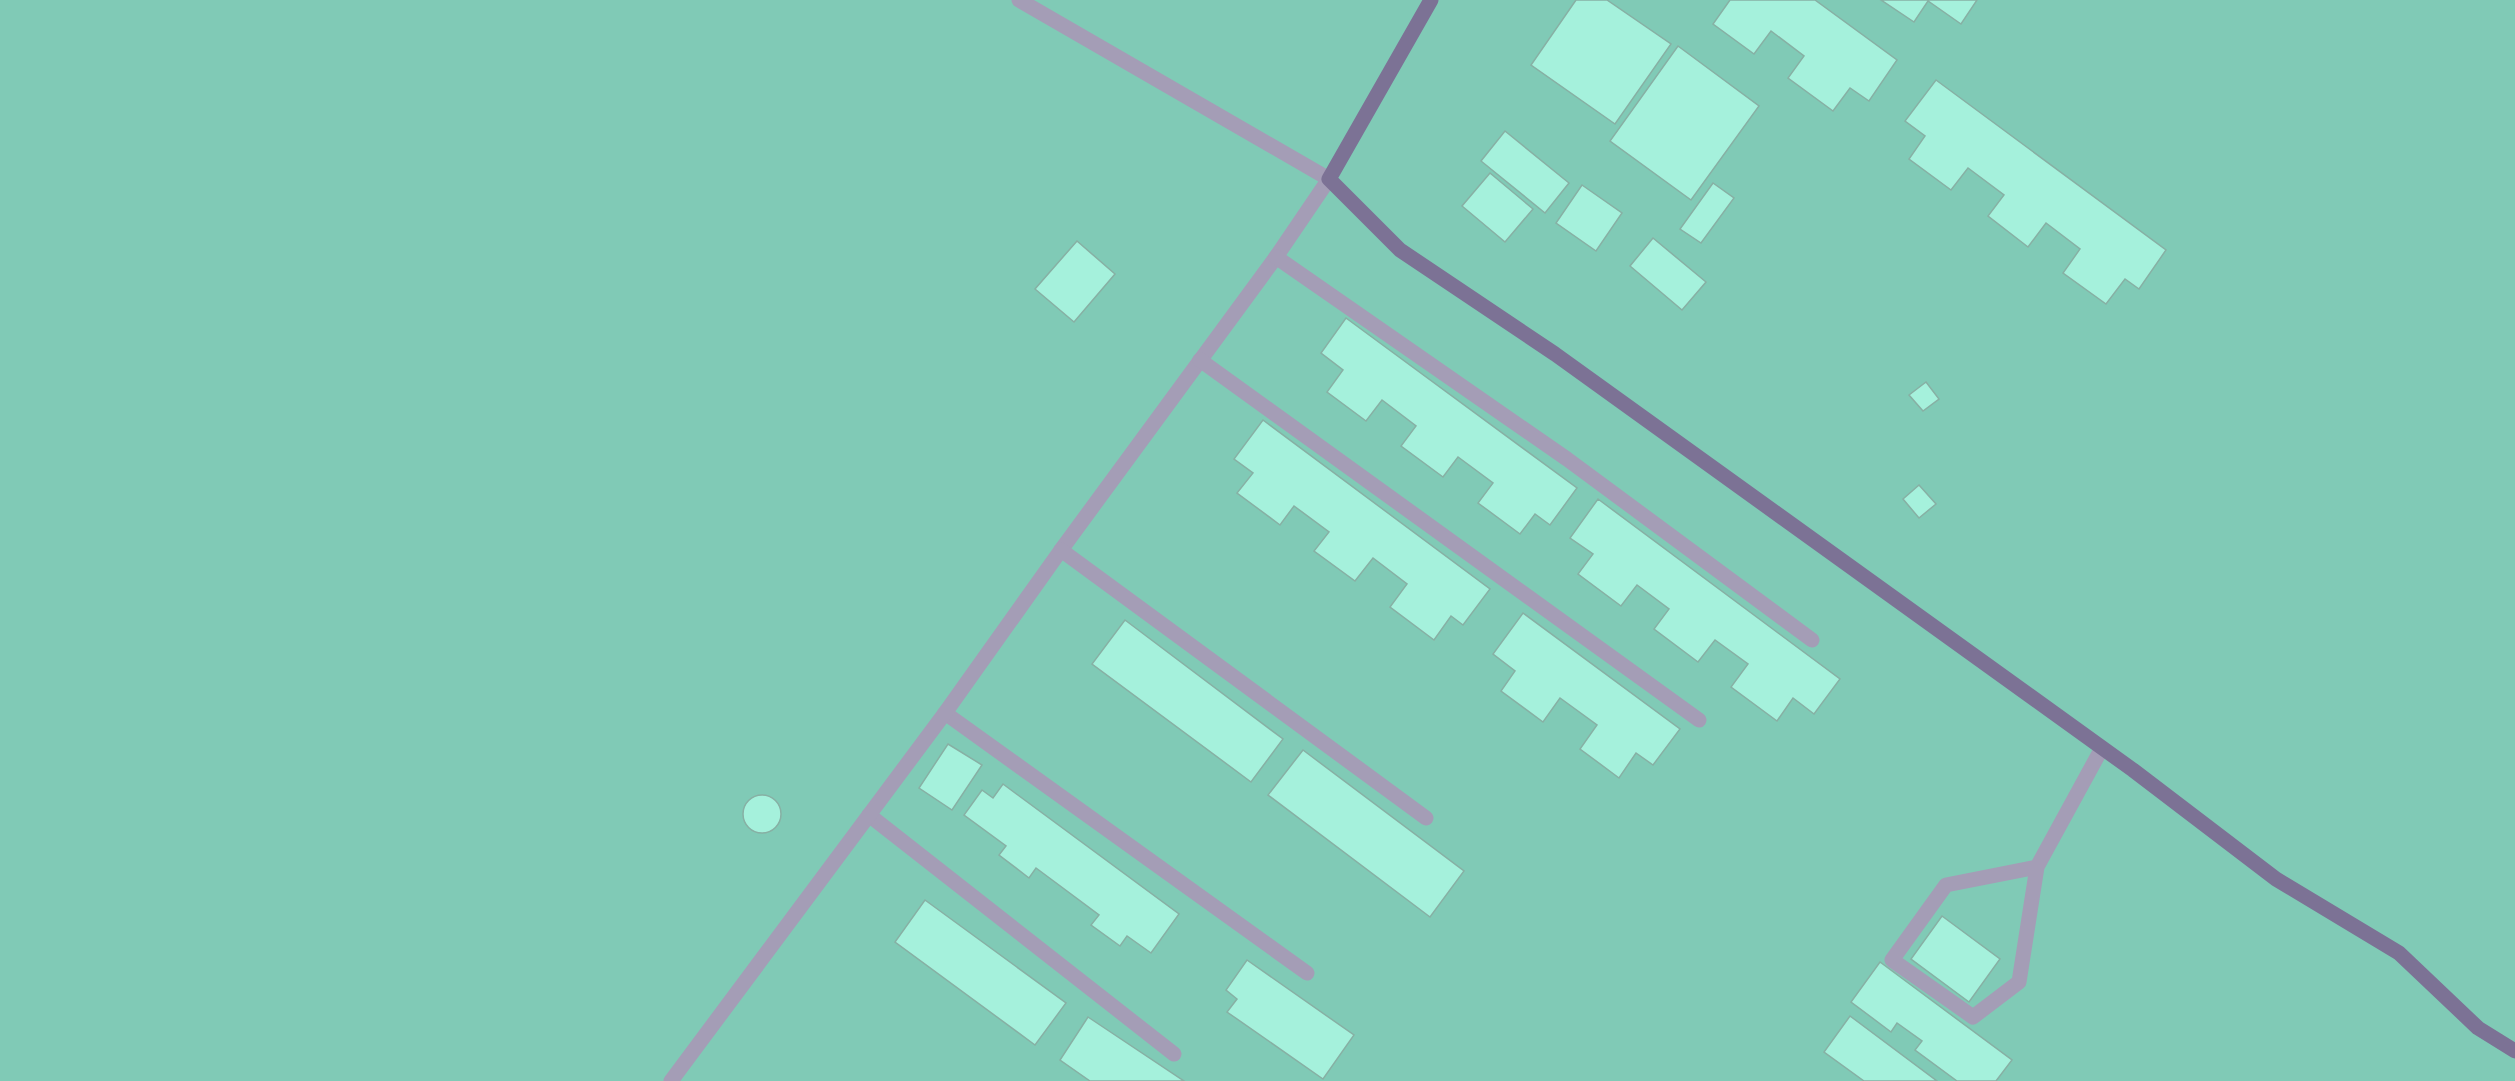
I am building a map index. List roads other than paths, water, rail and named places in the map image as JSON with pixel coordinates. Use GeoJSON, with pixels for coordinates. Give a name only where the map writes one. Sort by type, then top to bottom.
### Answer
{"type":"FeatureCollection","features":[{"type":"Feature","properties":{"kind":"street"},"geometry":{"type":"LineString","coordinates":[[1019,0],[1329,179],[1400,250],[1555,354],[2102,748],[2276,879],[2399,953],[2478,1028],[2515,1051]]}},
{"type":"Feature","properties":{"kind":"street"},"geometry":{"type":"LineString","coordinates":[[671,1081],[945,712],[1276,257],[1329,179],[1431,0]]}},
{"type":"Feature","properties":{"kind":"street"},"geometry":{"type":"LineString","coordinates":[[1276,257],[1567,459],[1812,640]]}},
{"type":"Feature","properties":{"kind":"street"},"geometry":{"type":"LineString","coordinates":[[1200,360],[1699,720]]}},
{"type":"Feature","properties":{"kind":"street"},"geometry":{"type":"LineString","coordinates":[[1061,550],[1426,818]]}},
{"type":"Feature","properties":{"kind":"street"},"geometry":{"type":"LineString","coordinates":[[945,712],[1307,973]]}},
{"type":"Feature","properties":{"kind":"street"},"geometry":{"type":"LineString","coordinates":[[2037,867],[1946,885],[1892,960],[1973,1017],[2019,982],[2037,867],[2102,748]]}},
{"type":"Feature","properties":{"kind":"street"},"geometry":{"type":"LineString","coordinates":[[869,814],[1174,1054]]}}]}
